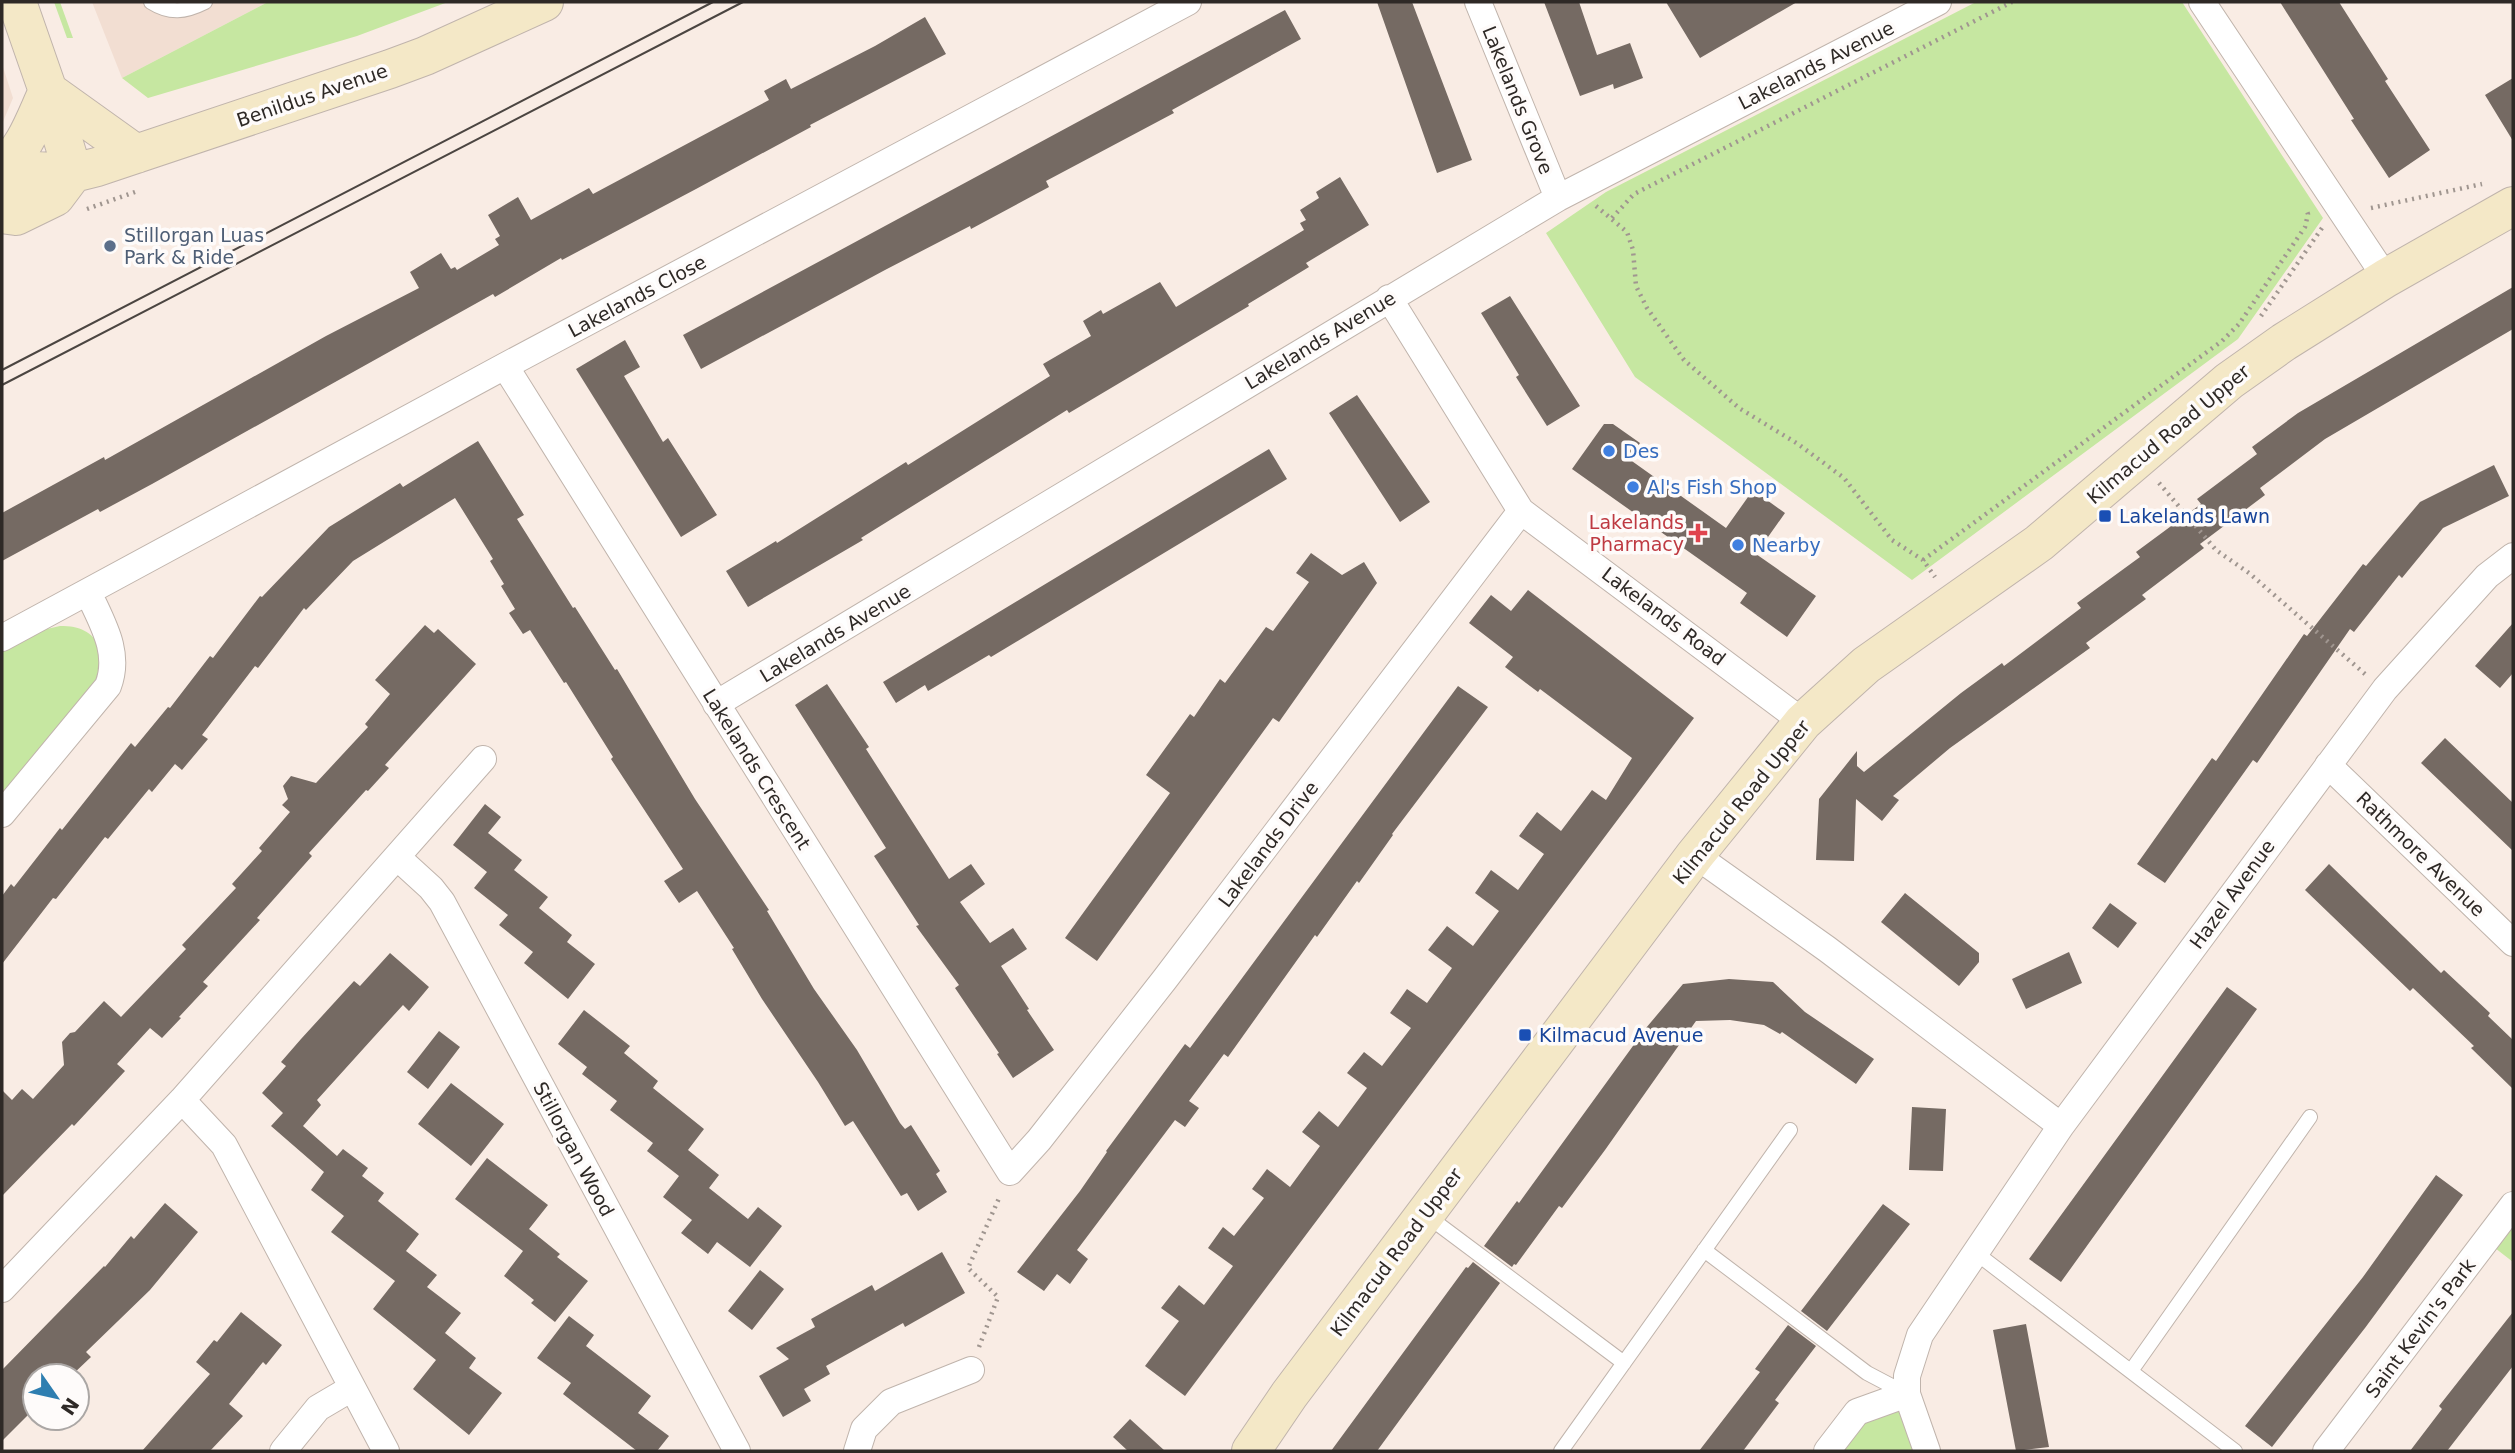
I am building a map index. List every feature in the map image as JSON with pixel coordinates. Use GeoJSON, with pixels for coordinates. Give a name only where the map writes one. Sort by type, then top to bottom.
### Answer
{"type":"FeatureCollection","features":[{"type":"Feature","properties":{"kind":"street"},"geometry":{"type":"LineString","coordinates":[[2,214],[16,216],[55,197],[73,173],[17,2]]}},
{"type":"Feature","properties":{"kind":"street","name":"Benildus Avenue"},"geometry":{"type":"LineString","coordinates":[[2,193],[8,186],[35,172],[73,173],[97,167],[414,60],[544,2]]}},
{"type":"Feature","properties":{"kind":"street","name":"Lakelands Close"},"geometry":{"type":"LineString","coordinates":[[2,638],[1188,2]]}},
{"type":"Feature","properties":{"kind":"street","name":"Lakelands Grove"},"geometry":{"type":"LineString","coordinates":[[1478,2],[1558,198]]}},
{"type":"Feature","properties":{"kind":"street","name":"Lakelands Avenue"},"geometry":{"type":"LineString","coordinates":[[716,704],[1558,198],[1938,2]]}},
{"type":"Feature","properties":{"kind":"street"},"geometry":{"type":"LineString","coordinates":[[2202,2],[2346,214],[2386,278]]}},
{"type":"Feature","properties":{"kind":"street"},"geometry":{"type":"LineString","coordinates":[[48,91],[136,153]]}},
{"type":"Feature","properties":{"kind":"street"},"geometry":{"type":"LineString","coordinates":[[2,167],[20,148],[48,91]]}},
{"type":"Feature","properties":{"kind":"street","name":"Kilmacud Road Upper"},"geometry":{"type":"LineString","coordinates":[[1251,1451],[1289,1395],[1695,855],[1803,722],[1866,665],[2039,543],[2229,382],[2268,353],[2386,278],[2502,194]]}},
{"type":"Feature","properties":{"kind":"street","name":"Lakelands Road"},"geometry":{"type":"LineString","coordinates":[[1390,298],[1521,511],[1803,722]]}},
{"type":"Feature","properties":{"kind":"street","name":"Lakelands Crescent"},"geometry":{"type":"LineString","coordinates":[[505,366],[1010,1172]]}},
{"type":"Feature","properties":{"kind":"street","name":"Lakelands Drive"},"geometry":{"type":"LineString","coordinates":[[1010,1172],[1039,1140],[1174,968],[1521,511]]}},
{"type":"Feature","properties":{"kind":"street","name":"Hazel Avenue"},"geometry":{"type":"LineString","coordinates":[[1907,1394],[1907,1376],[1920,1335],[2061,1126],[2385,689],[2487,576],[2513,556]]}},
{"type":"Feature","properties":{"kind":"street"},"geometry":{"type":"LineString","coordinates":[[2,814],[108,686],[113,674],[112,648],[88,592]]}},
{"type":"Feature","properties":{"kind":"street"},"geometry":{"type":"LineString","coordinates":[[2,1289],[182,1100],[482,759]]}},
{"type":"Feature","properties":{"kind":"street","name":"Rathmore Avenue"},"geometry":{"type":"LineString","coordinates":[[2328,765],[2513,943]]}},
{"type":"Feature","properties":{"kind":"street"},"geometry":{"type":"LineString","coordinates":[[1695,855],[1827,948],[2061,1126]]}},
{"type":"Feature","properties":{"kind":"street","name":"Stillorgan Wood"},"geometry":{"type":"LineString","coordinates":[[397,857],[432,888],[442,902],[737,1451]]}},
{"type":"Feature","properties":{"kind":"street"},"geometry":{"type":"LineString","coordinates":[[182,1100],[224,1145],[386,1451]]}},
{"type":"Feature","properties":{"kind":"street","name":"Saint Kevin's Park"},"geometry":{"type":"LineString","coordinates":[[2326,1451],[2513,1205]]}},
{"type":"Feature","properties":{"kind":"street"},"geometry":{"type":"LineString","coordinates":[[857,1451],[864,1429],[891,1402],[971,1370]]}},
{"type":"Feature","properties":{"kind":"street"},"geometry":{"type":"LineString","coordinates":[[283,1451],[318,1408],[352,1388]]}},
{"type":"Feature","properties":{"kind":"street"},"geometry":{"type":"LineString","coordinates":[[1827,1451],[1857,1412],[1907,1394],[1927,1451]]}},
{"type":"Feature","properties":{"kind":"lane"},"geometry":{"type":"LineString","coordinates":[[151,2],[163,9],[179,12],[205,2]]}},
{"type":"Feature","properties":{"kind":"lane"},"geometry":{"type":"LineString","coordinates":[[2131,1371],[2309,1117]]}},
{"type":"Feature","properties":{"kind":"lane"},"geometry":{"type":"LineString","coordinates":[[1561,1451],[1790,1130]]}},
{"type":"Feature","properties":{"kind":"lane"},"geometry":{"type":"LineString","coordinates":[[1425,1214],[1624,1363]]}},
{"type":"Feature","properties":{"kind":"lane"},"geometry":{"type":"LineString","coordinates":[[1704,1250],[1867,1373],[1907,1394]]}},
{"type":"Feature","properties":{"kind":"lane"},"geometry":{"type":"LineString","coordinates":[[1976,1253],[2235,1451]]}},
{"type":"Feature","properties":{"kind":"path"},"geometry":{"type":"LineString","coordinates":[[1612,218],[1634,194],[2012,2]]}},
{"type":"Feature","properties":{"kind":"path"},"geometry":{"type":"LineString","coordinates":[[1583,185],[1592,203],[1627,232],[1633,250],[1636,286],[1647,308],[1684,359],[1739,408],[1826,463],[1844,478],[1892,540],[1923,561],[1955,602]]}},
{"type":"Feature","properties":{"kind":"path"},"geometry":{"type":"LineString","coordinates":[[2268,353],[2251,330],[2329,218],[2368,208],[2502,194]]}},
{"type":"Feature","properties":{"kind":"path"},"geometry":{"type":"LineString","coordinates":[[1923,561],[2222,341],[2239,324],[2305,227],[2308,214],[2304,204]]}},
{"type":"Feature","properties":{"kind":"path"},"geometry":{"type":"LineString","coordinates":[[2138,458],[2216,550],[2249,573],[2348,662],[2385,689]]}},
{"type":"Feature","properties":{"kind":"path"},"geometry":{"type":"LineString","coordinates":[[971,1370],[998,1297],[968,1268],[1010,1172]]}},
{"type":"Feature","properties":{"kind":"shaded area"},"geometry":{"type":"Polygon","coordinates":[[[92,2],[268,2],[122,78],[92,2]]]}},
{"type":"Feature","properties":{"kind":"shaded area"},"geometry":{"type":"Polygon","coordinates":[[[2,64],[13,98],[2,124],[2,64]]]}},
{"type":"Feature","properties":{"kind":"green space"},"geometry":{"type":"Polygon","coordinates":[[[54,2],[60,2],[73,38],[67,38],[54,2]]]}},
{"type":"Feature","properties":{"kind":"green space"},"geometry":{"type":"Polygon","coordinates":[[[268,2],[448,2],[357,36],[148,98],[122,78],[268,2]]]}},
{"type":"Feature","properties":{"kind":"green space"},"geometry":{"type":"Polygon","coordinates":[[[1976,2],[2182,2],[2323,218],[2238,339],[1912,580],[1635,377],[1546,233],[1606,192],[1976,2]]]}},
{"type":"Feature","properties":{"kind":"green space"},"geometry":{"type":"Polygon","coordinates":[[[60,626],[84,631],[102,648],[97,683],[2,795],[2,652],[38,631],[60,626]]]}},
{"type":"Feature","properties":{"kind":"green space"},"geometry":{"type":"Polygon","coordinates":[[[2513,1205],[2513,1262],[2486,1241],[2513,1205]]]}},
{"type":"Feature","properties":{"kind":"green space"},"geometry":{"type":"Polygon","coordinates":[[[1907,1394],[1927,1451],[1828,1451],[1857,1412],[1907,1394]]]}},
{"type":"Feature","properties":{"kind":"building"},"geometry":{"type":"Polygon","coordinates":[[[1377,2],[1412,2],[1472,160],[1437,173],[1377,2]]]}},
{"type":"Feature","properties":{"kind":"building"},"geometry":{"type":"Polygon","coordinates":[[[1544,2],[1579,2],[1597,55],[1630,43],[1643,78],[1614,89],[1613,84],[1580,96],[1544,2]]]}},
{"type":"Feature","properties":{"kind":"building"},"geometry":{"type":"Polygon","coordinates":[[[1666,2],[1797,2],[1700,58],[1666,2]]]}},
{"type":"Feature","properties":{"kind":"building"},"geometry":{"type":"Polygon","coordinates":[[[2280,2],[2339,2],[2388,79],[2385,81],[2430,150],[2389,178],[2280,2]]]}},
{"type":"Feature","properties":{"kind":"building"},"geometry":{"type":"Polygon","coordinates":[[[1285,10],[1301,39],[1172,110],[1174,113],[1046,181],[1049,187],[971,229],[970,226],[885,270],[701,369],[683,335],[1285,10]]]}},
{"type":"Feature","properties":{"kind":"building"},"geometry":{"type":"Polygon","coordinates":[[[925,17],[946,54],[810,125],[811,127],[696,189],[562,260],[561,258],[495,297],[493,294],[100,512],[98,509],[2,561],[2,513],[104,457],[105,460],[326,336],[419,288],[410,272],[441,253],[451,269],[455,267],[457,270],[499,245],[495,239],[500,236],[488,215],[518,197],[531,220],[589,188],[593,194],[769,100],[764,91],[786,79],[791,89],[925,17]]]}},
{"type":"Feature","properties":{"kind":"building"},"geometry":{"type":"Polygon","coordinates":[[[2513,78],[2513,141],[2485,95],[2513,78]]]}},
{"type":"Feature","properties":{"kind":"building"},"geometry":{"type":"Polygon","coordinates":[[[1340,177],[1369,225],[1306,263],[1309,267],[1248,304],[1249,306],[1069,413],[1067,410],[861,538],[863,540],[748,607],[726,571],[776,541],[777,543],[906,462],[908,465],[1050,376],[1043,364],[1091,336],[1083,321],[1101,310],[1103,314],[1160,282],[1176,307],[1304,230],[1300,223],[1306,220],[1300,210],[1319,198],[1316,192],[1340,177]]]}},
{"type":"Feature","properties":{"kind":"building"},"geometry":{"type":"Polygon","coordinates":[[[2513,287],[2513,329],[2325,439],[2260,488],[2265,495],[2200,544],[2204,548],[2142,595],[2146,599],[2086,643],[2090,648],[1950,748],[1893,796],[1899,800],[1882,821],[1856,799],[1854,861],[1816,860],[1819,799],[1857,751],[1857,766],[1864,772],[1961,693],[2002,663],[2004,666],[2081,608],[2077,603],[2140,557],[2136,552],[2201,504],[2197,499],[2257,454],[2252,447],[2298,413],[2513,287]]]}},
{"type":"Feature","properties":{"kind":"building"},"geometry":{"type":"Polygon","coordinates":[[[1510,296],[1580,406],[1547,426],[1481,313],[1510,296]]]}},
{"type":"Feature","properties":{"kind":"building"},"geometry":{"type":"Polygon","coordinates":[[[625,340],[640,367],[624,376],[663,442],[668,438],[717,515],[681,537],[576,369],[625,340]]]}},
{"type":"Feature","properties":{"kind":"building"},"geometry":{"type":"Polygon","coordinates":[[[1357,395],[1430,502],[1400,522],[1329,413],[1357,395]]]}},
{"type":"Feature","properties":{"kind":"building"},"geometry":{"type":"Polygon","coordinates":[[[1604,424],[1613,424],[1640,443],[1629,459],[1726,528],[1753,490],[1785,513],[1756,554],[1816,596],[1787,637],[1740,603],[1747,593],[1572,469],[1604,424]]]}},
{"type":"Feature","properties":{"kind":"building"},"geometry":{"type":"Polygon","coordinates":[[[478,441],[524,515],[517,519],[573,608],[575,607],[615,670],[617,669],[695,799],[769,910],[767,911],[814,989],[857,1050],[900,1123],[905,1129],[911,1125],[940,1171],[936,1174],[947,1192],[918,1211],[907,1193],[901,1196],[853,1121],[845,1126],[762,999],[732,949],[734,948],[697,891],[679,903],[664,881],[683,869],[611,759],[613,757],[566,682],[564,683],[530,630],[523,634],[509,613],[515,609],[490,561],[493,559],[455,498],[353,561],[306,610],[304,608],[202,735],[208,739],[182,770],[175,764],[152,792],[149,789],[108,839],[105,837],[56,899],[53,898],[2,964],[2,896],[11,884],[14,887],[131,743],[135,747],[168,707],[170,708],[210,656],[213,658],[260,596],[262,597],[329,527],[400,483],[403,487],[478,441]]]}},
{"type":"Feature","properties":{"kind":"building"},"geometry":{"type":"Polygon","coordinates":[[[1269,449],[1287,479],[991,657],[989,655],[928,691],[925,685],[896,703],[883,682],[1269,449]]]}},
{"type":"Feature","properties":{"kind":"building"},"geometry":{"type":"Polygon","coordinates":[[[2494,465],[2509,496],[2443,528],[2402,578],[2399,575],[2354,632],[2350,629],[2257,763],[2253,760],[2165,883],[2137,864],[2212,758],[2216,761],[2304,634],[2307,636],[2363,564],[2366,566],[2420,502],[2494,465]]]}},
{"type":"Feature","properties":{"kind":"building"},"geometry":{"type":"Polygon","coordinates":[[[1311,553],[1342,575],[1364,562],[1377,583],[1279,722],[1273,718],[1097,961],[1065,938],[1170,793],[1146,775],[1190,714],[1194,717],[1220,679],[1225,683],[1266,627],[1273,631],[1309,582],[1296,573],[1311,553]]]}},
{"type":"Feature","properties":{"kind":"building"},"geometry":{"type":"Polygon","coordinates":[[[1528,590],[1694,718],[1185,1396],[1145,1366],[1179,1321],[1161,1308],[1179,1285],[1204,1305],[1233,1266],[1208,1248],[1223,1227],[1234,1236],[1264,1198],[1252,1189],[1267,1169],[1290,1187],[1320,1146],[1302,1132],[1319,1111],[1338,1127],[1367,1088],[1347,1073],[1364,1052],[1382,1066],[1411,1028],[1390,1013],[1407,989],[1427,1003],[1452,968],[1428,950],[1447,926],[1473,946],[1499,911],[1475,893],[1491,870],[1518,890],[1544,854],[1519,836],[1537,812],[1561,831],[1592,790],[1606,800],[1632,758],[1540,689],[1538,692],[1505,667],[1513,657],[1469,623],[1491,595],[1511,611],[1528,590]]]}},
{"type":"Feature","properties":{"kind":"building"},"geometry":{"type":"Polygon","coordinates":[[[2513,623],[2513,673],[2500,688],[2475,666],[2513,623]]]}},
{"type":"Feature","properties":{"kind":"building"},"geometry":{"type":"Polygon","coordinates":[[[425,625],[434,633],[438,629],[476,664],[385,765],[389,768],[309,853],[312,856],[257,918],[260,920],[203,982],[208,986],[179,1017],[181,1018],[162,1038],[150,1028],[117,1064],[125,1071],[74,1126],[72,1124],[2,1196],[2,1090],[12,1100],[22,1089],[33,1099],[64,1065],[62,1042],[70,1033],[75,1032],[104,1001],[121,1017],[186,949],[182,945],[236,888],[232,884],[262,851],[259,848],[290,812],[282,805],[288,799],[283,786],[291,776],[316,783],[368,727],[365,724],[390,694],[375,680],[425,625]]]}},
{"type":"Feature","properties":{"kind":"building"},"geometry":{"type":"Polygon","coordinates":[[[827,684],[869,747],[866,749],[949,879],[971,864],[985,884],[960,902],[990,943],[1013,928],[1027,949],[1001,966],[1054,1050],[1013,1078],[955,988],[959,985],[916,926],[919,925],[874,856],[886,848],[795,705],[827,684]]]}},
{"type":"Feature","properties":{"kind":"building"},"geometry":{"type":"Polygon","coordinates":[[[1458,686],[1488,707],[1392,834],[1359,883],[1357,881],[1317,937],[1315,935],[1228,1057],[1224,1054],[1189,1101],[1199,1108],[1185,1127],[1175,1120],[1077,1250],[1088,1259],[1070,1284],[1057,1274],[1044,1291],[1017,1272],[1080,1191],[1185,1044],[1190,1048],[1458,686]]]}},
{"type":"Feature","properties":{"kind":"building"},"geometry":{"type":"Polygon","coordinates":[[[2445,738],[2513,803],[2513,851],[2421,763],[2445,738]]]}},
{"type":"Feature","properties":{"kind":"building"},"geometry":{"type":"Polygon","coordinates":[[[485,804],[501,817],[488,833],[522,860],[514,870],[548,897],[539,908],[572,935],[567,942],[595,964],[568,999],[524,963],[533,952],[499,925],[508,915],[474,888],[487,872],[453,845],[485,804]]]}},
{"type":"Feature","properties":{"kind":"building"},"geometry":{"type":"Polygon","coordinates":[[[2329,864],[2441,973],[2444,970],[2490,1013],[2488,1016],[2513,1040],[2513,1089],[2471,1048],[2474,1046],[2413,988],[2410,991],[2305,890],[2329,864]]]}},
{"type":"Feature","properties":{"kind":"building"},"geometry":{"type":"Polygon","coordinates":[[[1905,893],[1979,953],[1979,962],[1959,986],[1881,922],[1905,893]]]}},
{"type":"Feature","properties":{"kind":"building"},"geometry":{"type":"Polygon","coordinates":[[[2110,903],[2137,923],[2118,948],[2092,928],[2110,903]]]}},
{"type":"Feature","properties":{"kind":"building"},"geometry":{"type":"Polygon","coordinates":[[[2069,952],[2082,983],[2026,1009],[2012,979],[2069,952]]]}},
{"type":"Feature","properties":{"kind":"building"},"geometry":{"type":"Polygon","coordinates":[[[390,953],[429,987],[409,1011],[403,1005],[373,1038],[317,1100],[321,1105],[303,1126],[337,1156],[343,1149],[368,1168],[362,1176],[384,1193],[378,1201],[419,1234],[406,1251],[437,1275],[427,1287],[461,1313],[445,1333],[476,1358],[469,1368],[502,1393],[469,1435],[413,1389],[436,1360],[373,1309],[395,1281],[331,1232],[344,1216],[311,1190],[324,1172],[271,1126],[283,1113],[262,1093],[286,1066],[281,1062],[354,981],[360,986],[390,953]]]}},
{"type":"Feature","properties":{"kind":"building"},"geometry":{"type":"Polygon","coordinates":[[[1729,979],[1773,982],[1805,1012],[1874,1059],[1856,1084],[1782,1032],[1780,1034],[1764,1025],[1730,1020],[1696,1021],[1605,1150],[1562,1208],[1559,1206],[1516,1265],[1512,1267],[1484,1246],[1517,1201],[1519,1203],[1646,1028],[1683,984],[1729,979]]]}},
{"type":"Feature","properties":{"kind":"building"},"geometry":{"type":"Polygon","coordinates":[[[2227,987],[2257,1009],[2061,1282],[2029,1259],[2227,987]]]}},
{"type":"Feature","properties":{"kind":"building"},"geometry":{"type":"Polygon","coordinates":[[[584,1010],[630,1046],[624,1053],[658,1081],[653,1088],[704,1129],[688,1150],[719,1175],[709,1188],[748,1219],[758,1207],[782,1226],[750,1267],[717,1242],[708,1254],[681,1233],[692,1220],[663,1197],[679,1176],[647,1151],[653,1143],[610,1110],[617,1101],[582,1074],[587,1067],[558,1044],[584,1010]]]}},
{"type":"Feature","properties":{"kind":"building"},"geometry":{"type":"Polygon","coordinates":[[[439,1031],[460,1047],[428,1089],[407,1072],[439,1031]]]}},
{"type":"Feature","properties":{"kind":"building"},"geometry":{"type":"Polygon","coordinates":[[[451,1083],[504,1124],[471,1166],[418,1124],[451,1083]]]}},
{"type":"Feature","properties":{"kind":"building"},"geometry":{"type":"Polygon","coordinates":[[[1912,1107],[1946,1109],[1943,1171],[1909,1170],[1912,1107]]]}},
{"type":"Feature","properties":{"kind":"building"},"geometry":{"type":"Polygon","coordinates":[[[487,1158],[548,1205],[529,1229],[560,1254],[557,1257],[588,1281],[555,1322],[531,1303],[534,1300],[504,1276],[523,1251],[455,1199],[487,1158]]]}},
{"type":"Feature","properties":{"kind":"building"},"geometry":{"type":"Polygon","coordinates":[[[2436,1175],[2463,1195],[2365,1328],[2272,1447],[2245,1426],[2363,1277],[2436,1175]]]}},
{"type":"Feature","properties":{"kind":"building"},"geometry":{"type":"Polygon","coordinates":[[[165,1203],[198,1232],[150,1290],[86,1352],[91,1357],[86,1362],[21,1362],[21,1422],[2,1441],[2,1370],[105,1267],[131,1236],[134,1239],[165,1203]]]}},
{"type":"Feature","properties":{"kind":"building"},"geometry":{"type":"Polygon","coordinates":[[[1883,1204],[1910,1224],[1827,1331],[1801,1311],[1883,1204]]]}},
{"type":"Feature","properties":{"kind":"building"},"geometry":{"type":"Polygon","coordinates":[[[942,1252],[965,1293],[905,1327],[903,1323],[826,1366],[830,1374],[804,1389],[811,1401],[783,1417],[759,1376],[789,1359],[776,1348],[815,1327],[811,1319],[872,1285],[875,1291],[942,1252]]]}},
{"type":"Feature","properties":{"kind":"building"},"geometry":{"type":"Polygon","coordinates":[[[1473,1262],[1500,1283],[1377,1451],[1331,1451],[1466,1267],[1473,1262]]]}},
{"type":"Feature","properties":{"kind":"building"},"geometry":{"type":"Polygon","coordinates":[[[760,1270],[784,1289],[752,1330],[728,1311],[760,1270]]]}},
{"type":"Feature","properties":{"kind":"building"},"geometry":{"type":"Polygon","coordinates":[[[241,1312],[282,1345],[266,1365],[263,1362],[229,1404],[243,1416],[210,1451],[142,1451],[210,1374],[196,1362],[214,1340],[217,1342],[241,1312]]]}},
{"type":"Feature","properties":{"kind":"building"},"geometry":{"type":"Polygon","coordinates":[[[2513,1312],[2513,1366],[2447,1451],[2410,1451],[2442,1409],[2439,1406],[2513,1312]]]}},
{"type":"Feature","properties":{"kind":"building"},"geometry":{"type":"Polygon","coordinates":[[[569,1316],[594,1335],[586,1346],[651,1396],[638,1413],[669,1436],[657,1451],[637,1451],[563,1394],[571,1383],[537,1358],[569,1316]]]}},
{"type":"Feature","properties":{"kind":"building"},"geometry":{"type":"Polygon","coordinates":[[[2026,1324],[2049,1447],[2016,1451],[1993,1330],[2026,1324]]]}},
{"type":"Feature","properties":{"kind":"building"},"geometry":{"type":"Polygon","coordinates":[[[1788,1325],[1816,1346],[1775,1400],[1779,1403],[1743,1451],[1699,1451],[1760,1372],[1755,1369],[1788,1325]]]}},
{"type":"Feature","properties":{"kind":"building"},"geometry":{"type":"Polygon","coordinates":[[[1130,1419],[1165,1451],[1128,1451],[1113,1437],[1130,1419]]]}},
{"type":"Feature","properties":{"kind":"tram line"},"geometry":{"type":"LineString","coordinates":[[2,370],[713,2]]}},
{"type":"Feature","properties":{"kind":"tram line"},"geometry":{"type":"LineString","coordinates":[[2,385],[743,2]]}},
{"type":"Feature","properties":{"kind":"place","name":"Stillorgan Luas Park & Ride"},"geometry":{"type":"Point","coordinates":[110,246]}},
{"type":"Feature","properties":{"kind":"place","name":"Des"},"geometry":{"type":"Point","coordinates":[1609,451]}},
{"type":"Feature","properties":{"kind":"place","name":"Al's Fish Shop"},"geometry":{"type":"Point","coordinates":[1633,487]}},
{"type":"Feature","properties":{"kind":"place","name":"Lakelands Lawn"},"geometry":{"type":"Point","coordinates":[2105,516]}},
{"type":"Feature","properties":{"kind":"place","name":"Lakelands Pharmacy"},"geometry":{"type":"Point","coordinates":[1698,533]}},
{"type":"Feature","properties":{"kind":"place","name":"Nearby"},"geometry":{"type":"Point","coordinates":[1738,545]}},
{"type":"Feature","properties":{"kind":"place","name":"Kilmacud Avenue"},"geometry":{"type":"Point","coordinates":[1525,1035]}}]}
